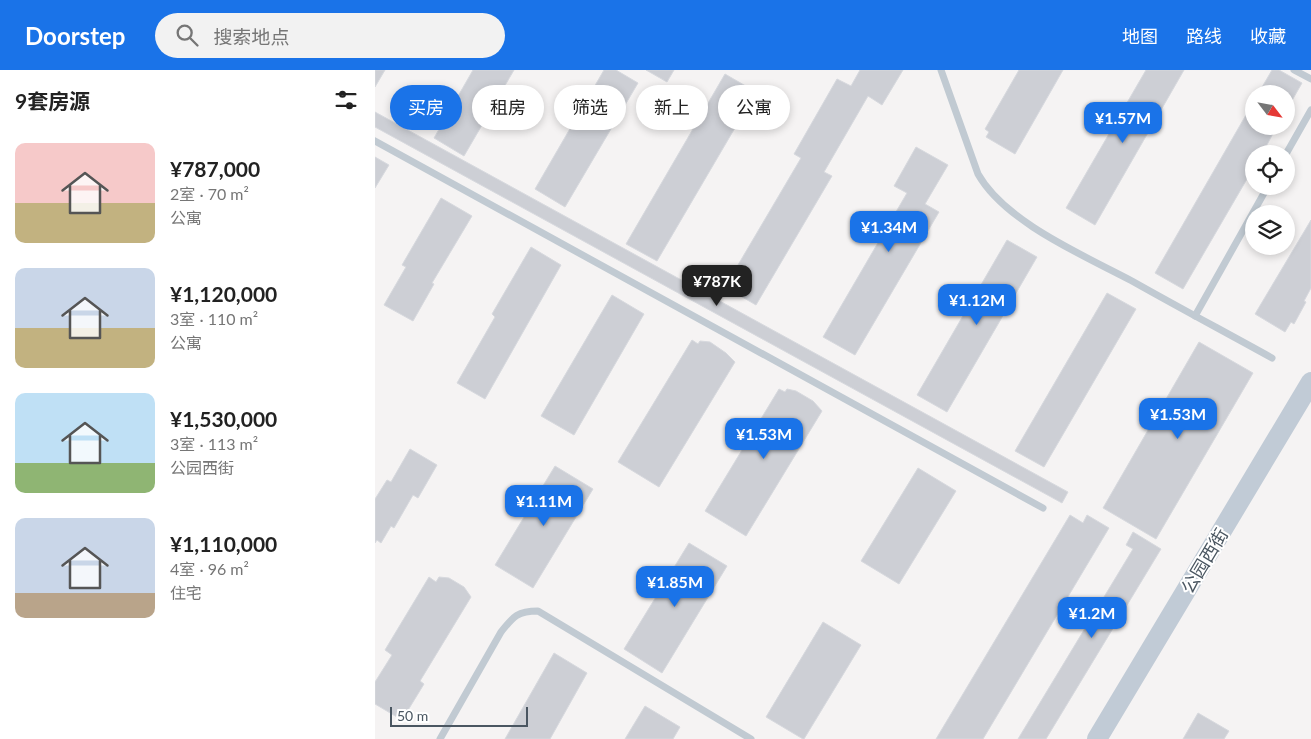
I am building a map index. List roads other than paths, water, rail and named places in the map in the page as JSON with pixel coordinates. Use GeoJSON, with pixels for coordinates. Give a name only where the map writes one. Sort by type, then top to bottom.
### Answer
{"type":"FeatureCollection","features":[{"type":"Feature","properties":{"kind":"street","name":"公园西街"},"geometry":{"type":"LineString","coordinates":[[1097,739],[1311,382]]}},
{"type":"Feature","properties":{"kind":"lane"},"geometry":{"type":"LineString","coordinates":[[941,70],[978,174],[999,202],[1049,236],[1272,358]]}},
{"type":"Feature","properties":{"kind":"lane"},"geometry":{"type":"LineString","coordinates":[[1295,70],[1311,79]]}},
{"type":"Feature","properties":{"kind":"lane"},"geometry":{"type":"LineString","coordinates":[[1291,145],[1311,110]]}},
{"type":"Feature","properties":{"kind":"lane"},"geometry":{"type":"LineString","coordinates":[[375,141],[1043,508]]}},
{"type":"Feature","properties":{"kind":"lane"},"geometry":{"type":"LineString","coordinates":[[1195,316],[1263,195]]}},
{"type":"Feature","properties":{"kind":"lane"},"geometry":{"type":"LineString","coordinates":[[440,739],[501,632],[512,619],[523,611],[530,611],[538,612],[751,739]]}}]}
